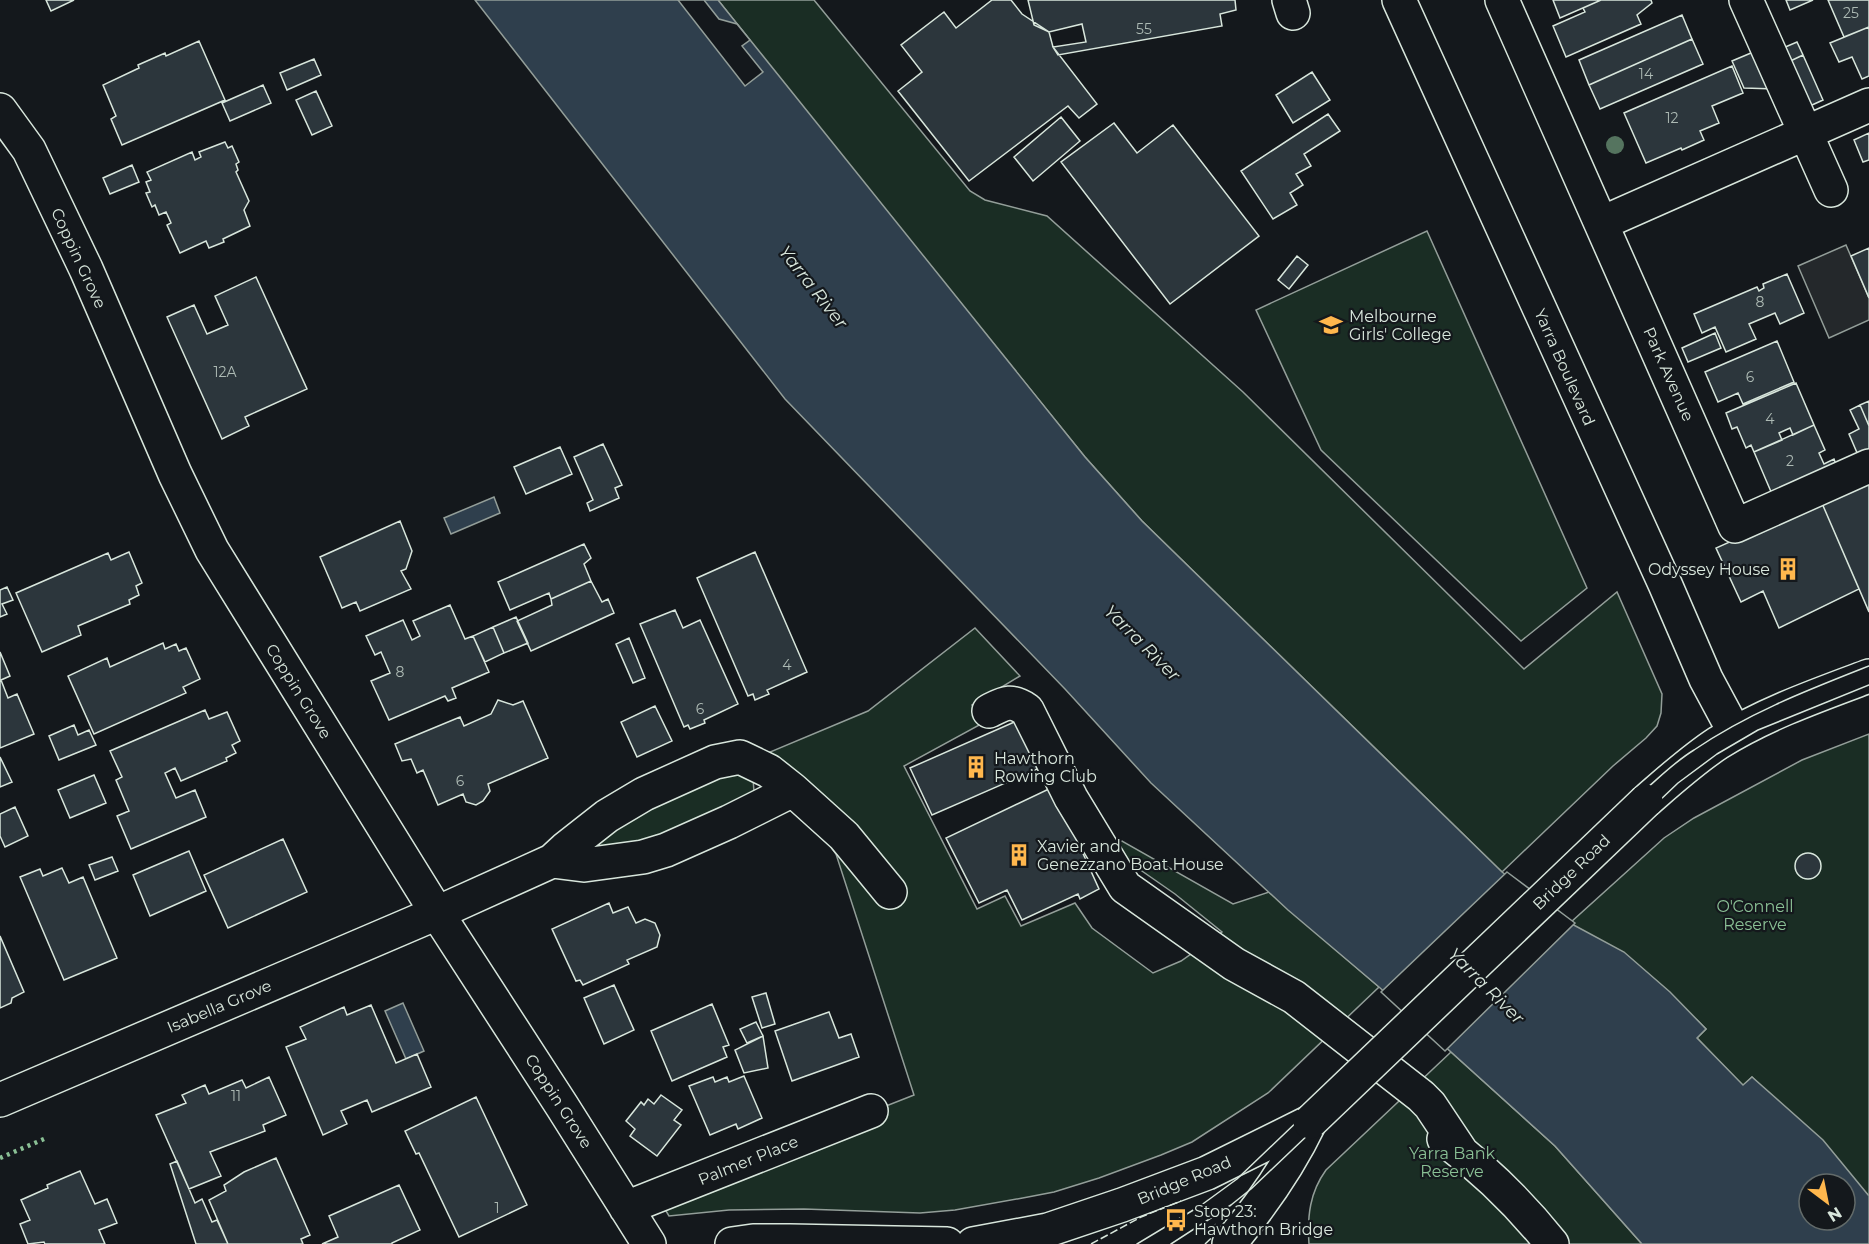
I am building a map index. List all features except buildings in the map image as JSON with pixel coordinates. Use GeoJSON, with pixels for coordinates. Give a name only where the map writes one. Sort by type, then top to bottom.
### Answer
{"type":"FeatureCollection","features":[{"type":"Feature","properties":{"kind":"street","name":"Yarra Boulevard"},"geometry":{"type":"LineString","coordinates":[[1400,0],[1706,679],[1735,733]]}},
{"type":"Feature","properties":{"kind":"street","name":"Park Avenue"},"geometry":{"type":"LineString","coordinates":[[1502,0],[1736,526],[1869,466]]}},
{"type":"Feature","properties":{"kind":"street"},"geometry":{"type":"LineString","coordinates":[[1746,0],[1831,190]]}},
{"type":"Feature","properties":{"kind":"street"},"geometry":{"type":"LineString","coordinates":[[1602,222],[1869,105]]}},
{"type":"Feature","properties":{"kind":"street","name":"Coppin Grove"},"geometry":{"type":"LineString","coordinates":[[0,110],[29,150],[86,269],[138,392],[212,550],[437,913],[649,1244]]}},
{"type":"Feature","properties":{"kind":"street","name":"Bridge Road"},"geometry":{"type":"LineString","coordinates":[[1122,1205],[1207,1173],[1310,1122],[1646,801],[1694,759],[1735,733],[1812,698],[1869,676]]}},
{"type":"Feature","properties":{"kind":"street"},"geometry":{"type":"LineString","coordinates":[[989,711],[1003,704],[1017,703],[1027,710],[1071,798],[1125,887],[1234,964],[1302,1003],[1389,1072],[1419,1119],[1503,1190],[1552,1244]]}},
{"type":"Feature","properties":{"kind":"street"},"geometry":{"type":"LineString","coordinates":[[552,861],[607,816],[644,794],[715,762],[740,757],[769,771],[793,790],[844,836],[890,892]]}},
{"type":"Feature","properties":{"kind":"street"},"geometry":{"type":"LineString","coordinates":[[552,861],[584,865],[643,857],[666,850],[729,822],[793,790]]}},
{"type":"Feature","properties":{"kind":"street","name":"Isabella Grove"},"geometry":{"type":"LineString","coordinates":[[0,1100],[437,913],[552,861]]}},
{"type":"Feature","properties":{"kind":"street","name":"Palmer Place"},"geometry":{"type":"LineString","coordinates":[[626,1208],[871,1111]]}},
{"type":"Feature","properties":{"kind":"street","name":"Bridge Road"},"geometry":{"type":"LineString","coordinates":[[1229,1244],[1268,1196],[1310,1122]]}},
{"type":"Feature","properties":{"kind":"street"},"geometry":{"type":"LineString","coordinates":[[974,1244],[1048,1230],[1122,1205]]}},
{"type":"Feature","properties":{"kind":"street"},"geometry":{"type":"LineString","coordinates":[[1055,1244],[1085,1224],[1122,1205]]}},
{"type":"Feature","properties":{"kind":"street"},"geometry":{"type":"LineString","coordinates":[[732,1244],[753,1241],[947,1244]]}},
{"type":"Feature","properties":{"kind":"green space"},"geometry":{"type":"Polygon","coordinates":[[[718,0],[814,0],[970,191],[985,200],[1047,216],[1243,392],[1524,669],[1617,592],[1662,694],[1661,713],[1657,726],[1502,872],[1142,521],[1085,457],[718,0]]]}},
{"type":"Feature","properties":{"kind":"green space"},"geometry":{"type":"Polygon","coordinates":[[[1427,231],[1587,588],[1521,641],[1321,450],[1256,310],[1427,231]]]}},
{"type":"Feature","properties":{"kind":"green space"},"geometry":{"type":"Polygon","coordinates":[[[975,628],[1020,676],[972,705],[983,723],[904,766],[977,909],[1005,896],[1021,926],[1075,903],[1092,928],[1153,973],[1181,961],[1222,932],[1175,894],[1119,855],[1114,844],[1122,841],[1233,904],[1269,892],[1379,987],[1268,1093],[1192,1142],[1099,1178],[1054,1192],[955,1210],[920,1213],[804,1209],[729,1210],[669,1216],[657,1196],[914,1095],[836,854],[802,807],[770,752],[868,711],[975,628]]]}},
{"type":"Feature","properties":{"kind":"green space","name":"O'Connell Reserve"},"geometry":{"type":"Polygon","coordinates":[[[1869,734],[1869,1196],[1857,1184],[1857,1172],[1845,1172],[1752,1077],[1743,1086],[1697,1038],[1706,1029],[1697,1020],[1570,923],[1664,838],[1694,818],[1802,760],[1869,734]]]}},
{"type":"Feature","properties":{"kind":"green space"},"geometry":{"type":"Polygon","coordinates":[[[715,768],[753,778],[754,792],[647,843],[585,855],[592,834],[715,768]]]}},
{"type":"Feature","properties":{"kind":"green space","name":"Yarra Bank Reserve"},"geometry":{"type":"Polygon","coordinates":[[[1451,1052],[1555,1146],[1642,1244],[1309,1244],[1313,1196],[1326,1170],[1451,1052]]]}},
{"type":"Feature","properties":{"kind":"shaded area"},"geometry":{"type":"Polygon","coordinates":[[[1846,245],[1869,298],[1869,320],[1829,338],[1798,266],[1846,245]]]}},
{"type":"Feature","properties":{"kind":"water","name":"Yarra River"},"geometry":{"type":"Polygon","coordinates":[[[475,0],[718,0],[1085,457],[1142,521],[1502,872],[1570,923],[1624,952],[1670,992],[1706,1029],[1697,1038],[1743,1085],[1752,1077],[1823,1140],[1849,1172],[1797,1172],[1797,1232],[1857,1232],[1857,1181],[1869,1196],[1869,1244],[1642,1244],[1555,1146],[1379,987],[1288,910],[1151,783],[1065,689],[785,399],[475,0]]]}},
{"type":"Feature","properties":{"kind":"water"},"geometry":{"type":"Polygon","coordinates":[[[494,497],[500,513],[451,534],[444,518],[494,497]]]}},
{"type":"Feature","properties":{"kind":"water"},"geometry":{"type":"Polygon","coordinates":[[[403,1003],[424,1051],[406,1059],[385,1011],[403,1003]]]}},
{"type":"Feature","properties":{"kind":"pier"},"geometry":{"type":"Polygon","coordinates":[[[678,0],[704,0],[719,19],[737,24],[750,40],[742,46],[763,72],[745,86],[678,0]]]}},
{"type":"Feature","properties":{"kind":"pier"},"geometry":{"type":"Polygon","coordinates":[[[1507,872],[1575,923],[1445,1051],[1381,992],[1507,872]]]}},
{"type":"Feature","properties":{"kind":"tram line"},"geometry":{"type":"LineString","coordinates":[[1137,1244],[1200,1206],[1237,1179],[1640,794],[1680,760],[1757,713],[1869,666]]}},
{"type":"Feature","properties":{"kind":"tram line"},"geometry":{"type":"LineString","coordinates":[[1171,1244],[1231,1205],[1251,1189],[1678,783],[1717,754],[1758,730],[1869,685]]}},
{"type":"Feature","properties":{"kind":"hedge"},"geometry":{"type":"LineString","coordinates":[[0,1158],[44,1139]]}},
{"type":"Feature","properties":{"kind":"fence"},"geometry":{"type":"LineString","coordinates":[[1091,1244],[1141,1217],[1181,1201]]}},
{"type":"Feature","properties":{"kind":"fence"},"geometry":{"type":"LineString","coordinates":[[1205,1244],[1219,1231],[1215,1224]]}},
{"type":"Feature","properties":{"kind":"place","name":"Melbourne Girls' College"},"geometry":{"type":"Point","coordinates":[1331,325]}},
{"type":"Feature","properties":{"kind":"place","name":"Odyssey House"},"geometry":{"type":"Point","coordinates":[1788,569]}},
{"type":"Feature","properties":{"kind":"place","name":"Hawthorn Rowing Club"},"geometry":{"type":"Point","coordinates":[976,767]}},
{"type":"Feature","properties":{"kind":"place","name":"Xavier and Genezzano Boat House"},"geometry":{"type":"Point","coordinates":[1019,855]}},
{"type":"Feature","properties":{"kind":"place","name":"Stop 23: Hawthorn Bridge"},"geometry":{"type":"Point","coordinates":[1176,1220]}}]}
